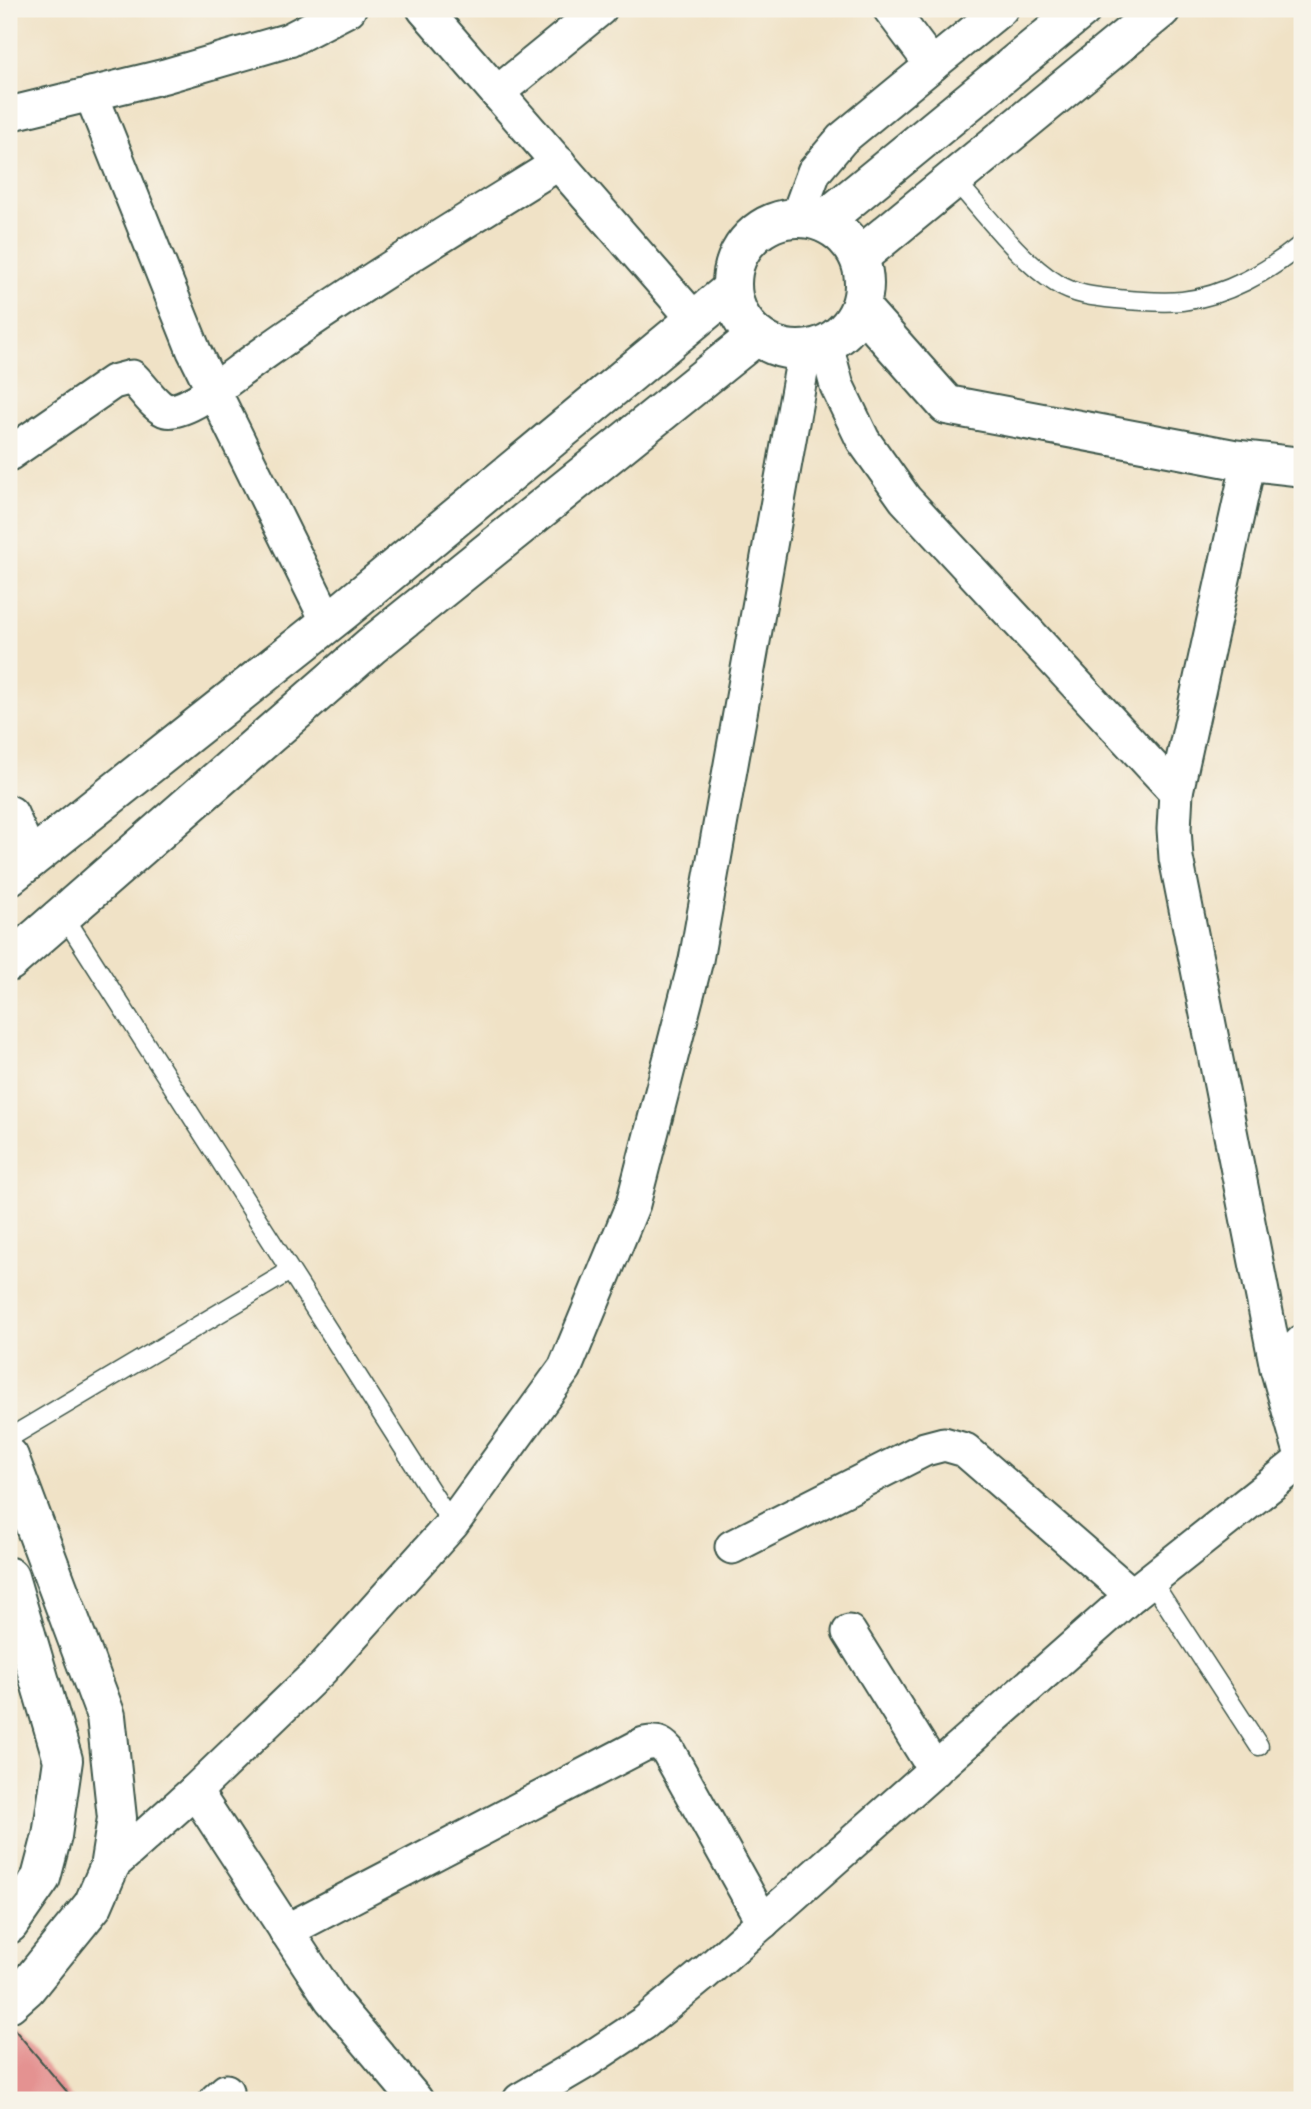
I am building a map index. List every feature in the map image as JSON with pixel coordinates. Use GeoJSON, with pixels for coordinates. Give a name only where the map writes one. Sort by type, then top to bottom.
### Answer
{"type":"FeatureCollection","features":[{"type":"Feature","properties":{"kind":"main road"},"geometry":{"type":"LineString","coordinates":[[809,220],[846,238],[859,257],[865,286],[861,308],[850,327],[816,348],[775,346],[756,336],[738,312],[732,289],[736,261],[750,238],[771,224],[809,220],[1082,9]]}},
{"type":"Feature","properties":{"kind":"main road"},"geometry":{"type":"LineString","coordinates":[[859,257],[1161,9]]}},
{"type":"Feature","properties":{"kind":"main road"},"geometry":{"type":"LineString","coordinates":[[9,815],[19,868],[328,622],[732,289]]}},
{"type":"Feature","properties":{"kind":"main road"},"geometry":{"type":"LineString","coordinates":[[861,308],[947,405],[1249,461],[1302,467]]}},
{"type":"Feature","properties":{"kind":"main road"},"geometry":{"type":"LineString","coordinates":[[9,962],[371,646],[756,336]]}},
{"type":"Feature","properties":{"kind":"main road"},"geometry":{"type":"LineString","coordinates":[[9,1457],[106,1716],[117,1818],[109,1868],[93,1905],[26,1988],[9,2003]]}},
{"type":"Feature","properties":{"kind":"main road"},"geometry":{"type":"LineString","coordinates":[[9,1577],[63,1759],[52,1836],[41,1878],[9,1924]]}},
{"type":"Feature","properties":{"kind":"street"},"geometry":{"type":"LineString","coordinates":[[9,114],[165,76],[289,40],[349,9]]}},
{"type":"Feature","properties":{"kind":"street"},"geometry":{"type":"LineString","coordinates":[[424,9],[695,320]]}},
{"type":"Feature","properties":{"kind":"street"},"geometry":{"type":"LineString","coordinates":[[498,93],[600,9]]}},
{"type":"Feature","properties":{"kind":"street"},"geometry":{"type":"LineString","coordinates":[[890,9],[932,65]]}},
{"type":"Feature","properties":{"kind":"street"},"geometry":{"type":"LineString","coordinates":[[809,220],[814,172],[842,138],[1000,9]]}},
{"type":"Feature","properties":{"kind":"street"},"geometry":{"type":"LineString","coordinates":[[91,94],[194,351],[328,622]]}},
{"type":"Feature","properties":{"kind":"street"},"geometry":{"type":"LineString","coordinates":[[9,454],[122,378],[132,377],[166,410],[177,409],[213,390],[313,317],[559,163]]}},
{"type":"Feature","properties":{"kind":"street"},"geometry":{"type":"LineString","coordinates":[[816,348],[863,440],[905,499],[1176,792]]}},
{"type":"Feature","properties":{"kind":"street"},"geometry":{"type":"LineString","coordinates":[[109,1868],[195,1791],[322,1669],[452,1524],[565,1368],[634,1204],[696,960],[816,348]]}},
{"type":"Feature","properties":{"kind":"street"},"geometry":{"type":"LineString","coordinates":[[520,2100],[645,2024],[1141,1588],[1302,1458],[1277,1368],[1176,858],[1174,830],[1176,792],[1249,461]]}},
{"type":"Feature","properties":{"kind":"street"},"geometry":{"type":"LineString","coordinates":[[1277,1368],[1302,1342]]}},
{"type":"Feature","properties":{"kind":"street"},"geometry":{"type":"LineString","coordinates":[[732,1546],[910,1456],[944,1444],[965,1450],[1141,1588]]}},
{"type":"Feature","properties":{"kind":"street"},"geometry":{"type":"LineString","coordinates":[[849,1632],[935,1770]]}},
{"type":"Feature","properties":{"kind":"street"},"geometry":{"type":"LineString","coordinates":[[286,1931],[644,1744],[656,1742],[668,1751],[763,1922]]}},
{"type":"Feature","properties":{"kind":"street"},"geometry":{"type":"LineString","coordinates":[[195,1791],[331,1999],[416,2100]]}},
{"type":"Feature","properties":{"kind":"lane"},"geometry":{"type":"LineString","coordinates":[[954,179],[1028,260],[1057,284],[1089,296],[1133,301],[1182,301],[1229,288],[1280,262],[1302,244]]}},
{"type":"Feature","properties":{"kind":"lane"},"geometry":{"type":"LineString","coordinates":[[64,916],[452,1524]]}},
{"type":"Feature","properties":{"kind":"lane"},"geometry":{"type":"LineString","coordinates":[[9,1438],[290,1271]]}},
{"type":"Feature","properties":{"kind":"lane"},"geometry":{"type":"LineString","coordinates":[[1141,1588],[1259,1746]]}},
{"type":"Feature","properties":{"kind":"building"},"geometry":{"type":"Polygon","coordinates":[[[9,2023],[74,2100],[9,2100],[9,2023]]]}}]}
